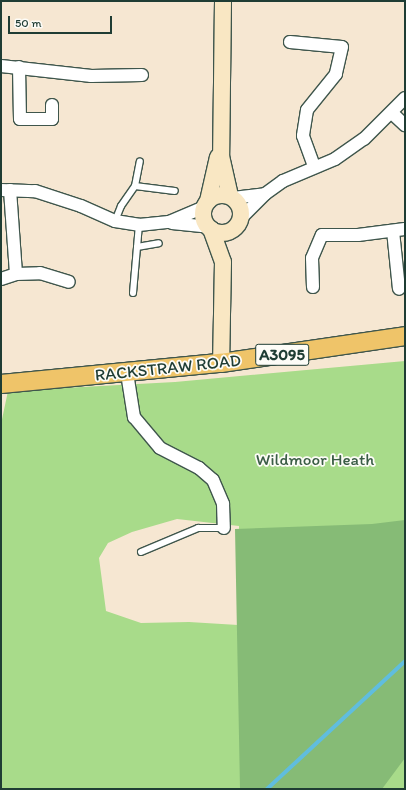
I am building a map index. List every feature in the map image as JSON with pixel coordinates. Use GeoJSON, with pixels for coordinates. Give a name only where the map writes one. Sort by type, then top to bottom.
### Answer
{"type":"FeatureCollection","features":[{"type":"Feature","properties":{"kind":"main road","name":"RACKSTRAW ROAD"},"geometry":{"type":"LineString","coordinates":[[1,384],[221,363],[405,336]]}},
{"type":"Feature","properties":{"kind":"street"},"geometry":{"type":"LineString","coordinates":[[221,363],[223,262],[239,221],[240,207],[231,197],[223,170],[222,136],[224,1]]}},
{"type":"Feature","properties":{"kind":"street"},"geometry":{"type":"LineString","coordinates":[[290,42],[342,47],[336,74],[306,110],[303,136],[314,166]]}},
{"type":"Feature","properties":{"kind":"street"},"geometry":{"type":"LineString","coordinates":[[1,66],[91,76],[142,75]]}},
{"type":"Feature","properties":{"kind":"street"},"geometry":{"type":"LineString","coordinates":[[19,67],[20,119],[52,119],[52,105]]}},
{"type":"Feature","properties":{"kind":"street"},"geometry":{"type":"LineString","coordinates":[[169,222],[210,228],[223,233],[239,221],[265,194],[283,182],[314,166],[335,159],[364,139],[392,113],[405,98]]}},
{"type":"Feature","properties":{"kind":"street"},"geometry":{"type":"LineString","coordinates":[[392,113],[405,125]]}},
{"type":"Feature","properties":{"kind":"street"},"geometry":{"type":"LineString","coordinates":[[222,136],[206,204],[204,219],[210,228],[223,262]]}},
{"type":"Feature","properties":{"kind":"street"},"geometry":{"type":"LineString","coordinates":[[16,274],[5,190],[35,191],[81,206],[115,221],[139,225],[182,219],[218,195],[231,197],[265,194]]}},
{"type":"Feature","properties":{"kind":"street"},"geometry":{"type":"LineString","coordinates":[[313,287],[312,258],[322,235],[358,235],[405,229]]}},
{"type":"Feature","properties":{"kind":"street"},"geometry":{"type":"LineString","coordinates":[[393,231],[399,289]]}},
{"type":"Feature","properties":{"kind":"street"},"geometry":{"type":"LineString","coordinates":[[1,279],[16,274],[40,273],[69,282]]}},
{"type":"Feature","properties":{"kind":"street"},"geometry":{"type":"LineString","coordinates":[[127,373],[134,417],[160,448],[199,468],[213,480],[223,504],[224,528]]}},
{"type":"Feature","properties":{"kind":"lane"},"geometry":{"type":"LineString","coordinates":[[115,221],[120,206],[135,186],[140,161]]}},
{"type":"Feature","properties":{"kind":"lane"},"geometry":{"type":"LineString","coordinates":[[135,186],[175,191]]}},
{"type":"Feature","properties":{"kind":"lane"},"geometry":{"type":"LineString","coordinates":[[133,294],[139,225]]}},
{"type":"Feature","properties":{"kind":"lane"},"geometry":{"type":"LineString","coordinates":[[137,247],[159,243]]}},
{"type":"Feature","properties":{"kind":"lane"},"geometry":{"type":"LineString","coordinates":[[141,552],[198,528],[224,528]]}},
{"type":"Feature","properties":{"kind":"green space","name":"Wildmoor Heath"},"geometry":{"type":"Polygon","coordinates":[[[405,361],[405,789],[1,789],[1,424],[8,391],[175,382],[405,361]],[[177,519],[132,532],[108,543],[99,558],[106,611],[141,623],[189,622],[238,625],[239,526],[177,519]]]}},
{"type":"Feature","properties":{"kind":"green space"},"geometry":{"type":"Polygon","coordinates":[[[405,520],[405,758],[382,789],[240,789],[235,529],[372,524],[405,520]]]}},
{"type":"Feature","properties":{"kind":"waterway"},"geometry":{"type":"LineString","coordinates":[[267,789],[405,661]]}}]}
